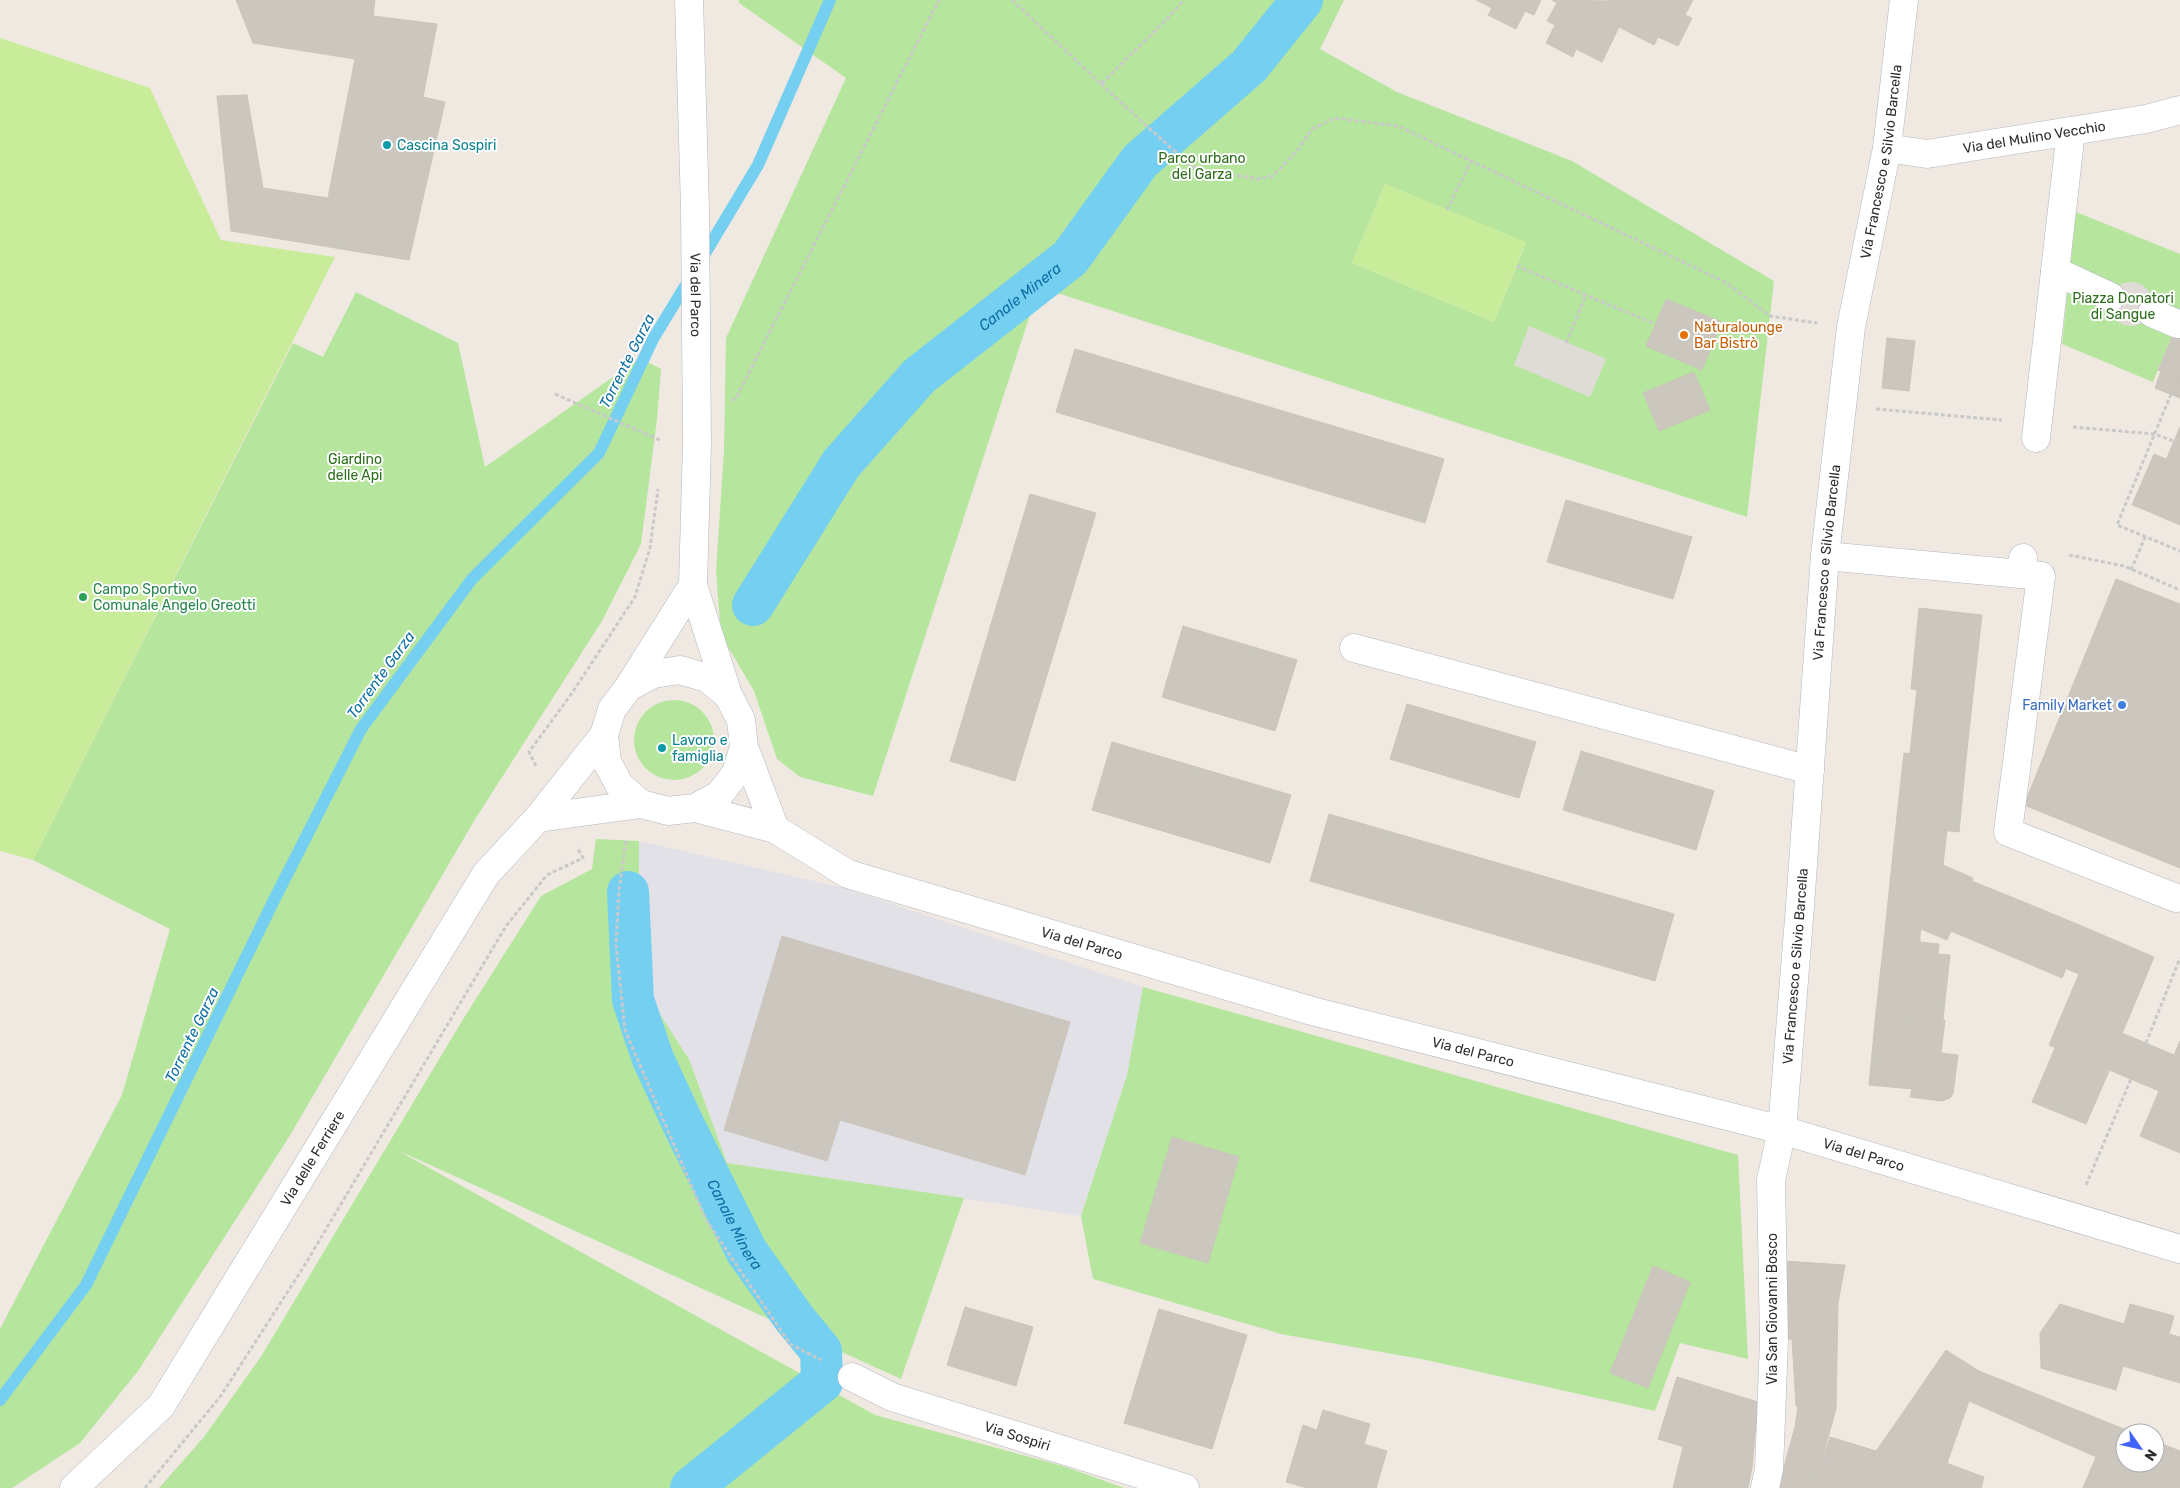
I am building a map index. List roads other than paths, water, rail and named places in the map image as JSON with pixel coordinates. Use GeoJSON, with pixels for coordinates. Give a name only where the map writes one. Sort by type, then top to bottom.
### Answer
{"type":"FeatureCollection","features":[{"type":"Feature","properties":{"kind":"street","name":"Via Francesco e Silvio Barcella"},"geometry":{"type":"LineString","coordinates":[[1782,1130],[1825,556],[1851,327],[1886,148],[1904,0]]}},
{"type":"Feature","properties":{"kind":"street","name":"Via del Parco"},"geometry":{"type":"LineString","coordinates":[[689,2],[695,208],[697,443],[693,585],[728,695],[741,720],[744,747],[775,829]]}},
{"type":"Feature","properties":{"kind":"street","name":"Via del Mulino Vecchio"},"geometry":{"type":"LineString","coordinates":[[1886,148],[1927,154],[2146,119],[2180,110]]}},
{"type":"Feature","properties":{"kind":"street"},"geometry":{"type":"LineString","coordinates":[[2036,438],[2071,131]]}},
{"type":"Feature","properties":{"kind":"street"},"geometry":{"type":"LineString","coordinates":[[2055,271],[2111,296]]}},
{"type":"Feature","properties":{"kind":"street"},"geometry":{"type":"LineString","coordinates":[[2152,313],[2178,324]]}},
{"type":"Feature","properties":{"kind":"street"},"geometry":{"type":"LineString","coordinates":[[1825,556],[1916,556],[2022,566],[2041,576],[2008,832],[2176,898]]}},
{"type":"Feature","properties":{"kind":"street","name":"Via del Parco"},"geometry":{"type":"LineString","coordinates":[[693,585],[629,687],[612,709],[604,735],[607,762],[620,786],[642,804],[668,811],[695,808],[775,829],[848,874],[1312,1011],[1782,1130],[2180,1248]]}},
{"type":"Feature","properties":{"kind":"street"},"geometry":{"type":"LineString","coordinates":[[1354,648],[1810,770]]}},
{"type":"Feature","properties":{"kind":"street","name":"Via del Parco"},"geometry":{"type":"LineString","coordinates":[[629,687],[652,674],[680,670],[707,678],[728,695]]}},
{"type":"Feature","properties":{"kind":"street","name":"Via delle Ferriere"},"geometry":{"type":"LineString","coordinates":[[74,1488],[161,1406],[486,874],[538,818],[604,735]]}},
{"type":"Feature","properties":{"kind":"street","name":"Via del Parco"},"geometry":{"type":"LineString","coordinates":[[695,808],[719,795],[725,788],[736,773],[744,747]]}},
{"type":"Feature","properties":{"kind":"street"},"geometry":{"type":"LineString","coordinates":[[538,818],[642,804]]}},
{"type":"Feature","properties":{"kind":"street","name":"Via San Giovanni Bosco"},"geometry":{"type":"LineString","coordinates":[[1765,1488],[1769,1469],[1774,1341],[1771,1180],[1782,1130]]}},
{"type":"Feature","properties":{"kind":"street","name":"Via Sospiri"},"geometry":{"type":"LineString","coordinates":[[852,1377],[892,1397],[1184,1488]]}},
{"type":"Feature","properties":{"kind":"waterway","name":"Torrente Garza"},"geometry":{"type":"LineString","coordinates":[[701,260],[758,165],[830,0]]}},
{"type":"Feature","properties":{"kind":"waterway","name":"Canale Minera"},"geometry":{"type":"LineString","coordinates":[[753,605],[841,464],[919,376],[1070,258],[1140,161],[1249,66],[1302,0]]}},
{"type":"Feature","properties":{"kind":"waterway","name":"Torrente Garza"},"geometry":{"type":"LineString","coordinates":[[0,1400],[86,1285],[275,898],[361,729],[472,579],[599,453],[653,339],[690,278]]}},
{"type":"Feature","properties":{"kind":"waterway","name":"Canale Minera"},"geometry":{"type":"LineString","coordinates":[[628,892],[633,1000],[653,1059],[747,1252],[794,1318],[821,1351],[822,1382],[691,1488]]}},
{"type":"Feature","properties":{"kind":"place","name":"Cascina Sospiri"},"geometry":{"type":"Point","coordinates":[387,145]}},
{"type":"Feature","properties":{"kind":"place","name":"Naturalounge Bar Bistrò"},"geometry":{"type":"Point","coordinates":[1684,335]}},
{"type":"Feature","properties":{"kind":"place","name":"Campo Sportivo Comunale Angelo Greotti"},"geometry":{"type":"Point","coordinates":[83,597]}},
{"type":"Feature","properties":{"kind":"place","name":"Family Market"},"geometry":{"type":"Point","coordinates":[2122,705]}},
{"type":"Feature","properties":{"kind":"place","name":"Lavoro e famiglia"},"geometry":{"type":"Point","coordinates":[662,748]}},
{"type":"Feature","properties":{"kind":"park label","name":"Parco urbano del Garza"},"geometry":{"type":"Point","coordinates":[1202,166]}},
{"type":"Feature","properties":{"kind":"park label","name":"Piazza Donatori di Sangue"},"geometry":{"type":"Point","coordinates":[2123,306]}},
{"type":"Feature","properties":{"kind":"park label","name":"Giardino delle Api"},"geometry":{"type":"Point","coordinates":[355,468]}}]}
